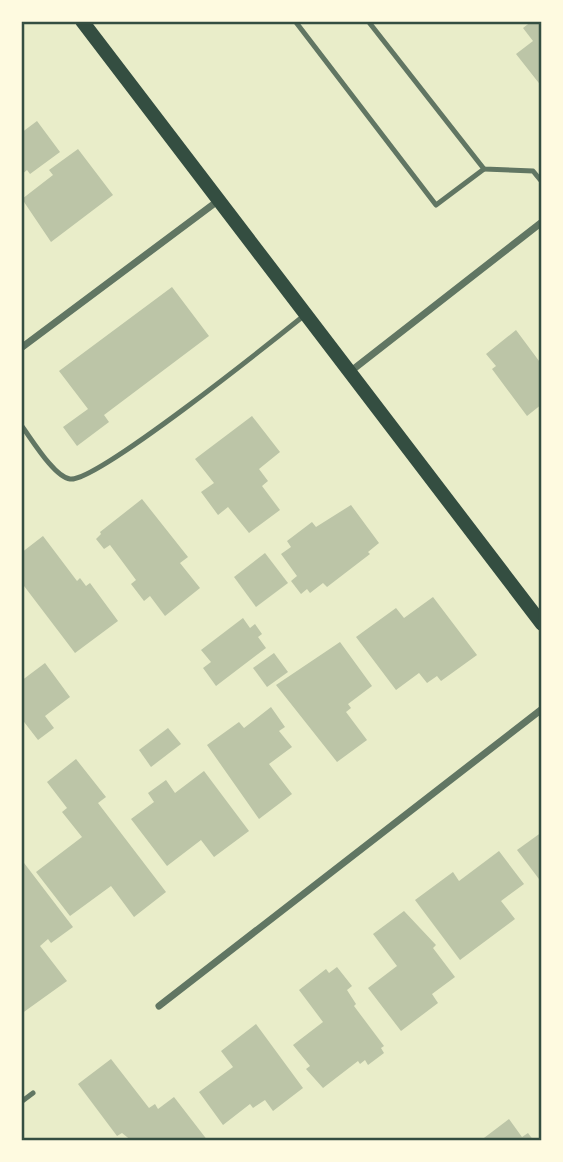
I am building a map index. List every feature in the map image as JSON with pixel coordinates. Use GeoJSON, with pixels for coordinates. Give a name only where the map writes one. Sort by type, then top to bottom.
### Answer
{"type":"FeatureCollection","features":[{"type":"Feature","properties":{"kind":"main road"},"geometry":{"type":"LineString","coordinates":[[82,21],[542,624]]}},
{"type":"Feature","properties":{"kind":"street"},"geometry":{"type":"LineString","coordinates":[[21,348],[219,200]]}},
{"type":"Feature","properties":{"kind":"street"},"geometry":{"type":"LineString","coordinates":[[351,371],[542,222]]}},
{"type":"Feature","properties":{"kind":"street"},"geometry":{"type":"LineString","coordinates":[[159,1006],[542,709]]}},
{"type":"Feature","properties":{"kind":"lane"},"geometry":{"type":"LineString","coordinates":[[295,21],[436,205],[484,169],[533,171],[542,182]]}},
{"type":"Feature","properties":{"kind":"lane"},"geometry":{"type":"LineString","coordinates":[[368,21],[484,169]]}},
{"type":"Feature","properties":{"kind":"lane"},"geometry":{"type":"LineString","coordinates":[[21,425],[55,470],[69,480],[79,479],[127,449],[307,313]]}},
{"type":"Feature","properties":{"kind":"lane"},"geometry":{"type":"LineString","coordinates":[[21,1102],[33,1093]]}},
{"type":"Feature","properties":{"kind":"building"},"geometry":{"type":"Polygon","coordinates":[[[532,21],[542,21],[542,87],[516,54],[533,41],[523,28],[532,21]]]}},
{"type":"Feature","properties":{"kind":"building"},"geometry":{"type":"Polygon","coordinates":[[[37,121],[60,152],[30,174],[27,170],[21,175],[21,133],[37,121]]]}},
{"type":"Feature","properties":{"kind":"building"},"geometry":{"type":"Polygon","coordinates":[[[78,149],[113,195],[51,242],[22,199],[53,175],[49,170],[78,149]]]}},
{"type":"Feature","properties":{"kind":"building"},"geometry":{"type":"Polygon","coordinates":[[[172,287],[209,336],[104,415],[109,422],[77,446],[63,427],[88,409],[59,371],[172,287]]]}},
{"type":"Feature","properties":{"kind":"building"},"geometry":{"type":"Polygon","coordinates":[[[516,330],[542,365],[542,404],[527,416],[492,369],[496,366],[486,354],[516,330]]]}},
{"type":"Feature","properties":{"kind":"building"},"geometry":{"type":"Polygon","coordinates":[[[252,416],[280,452],[259,469],[268,481],[262,486],[280,510],[249,533],[228,507],[218,515],[201,492],[214,483],[195,459],[252,416]]]}},
{"type":"Feature","properties":{"kind":"building"},"geometry":{"type":"Polygon","coordinates":[[[142,499],[188,557],[180,563],[200,588],[165,616],[150,596],[144,601],[131,584],[136,580],[110,545],[104,549],[96,539],[100,532],[142,499]]]}},
{"type":"Feature","properties":{"kind":"building"},"geometry":{"type":"Polygon","coordinates":[[[351,505],[379,543],[368,552],[370,554],[327,587],[323,583],[310,593],[307,589],[301,594],[291,581],[297,576],[281,554],[291,547],[287,541],[312,522],[316,527],[351,505]]]}},
{"type":"Feature","properties":{"kind":"building"},"geometry":{"type":"Polygon","coordinates":[[[43,536],[77,581],[80,578],[86,586],[90,583],[118,621],[75,653],[21,582],[21,553],[43,536]]]}},
{"type":"Feature","properties":{"kind":"building"},"geometry":{"type":"Polygon","coordinates":[[[265,553],[288,583],[256,607],[234,577],[265,553]]]}},
{"type":"Feature","properties":{"kind":"building"},"geometry":{"type":"Polygon","coordinates":[[[433,597],[477,655],[441,681],[437,676],[427,683],[419,673],[396,690],[356,637],[396,608],[404,618],[433,597]]]}},
{"type":"Feature","properties":{"kind":"building"},"geometry":{"type":"Polygon","coordinates":[[[243,618],[250,628],[255,624],[262,634],[258,637],[266,648],[216,686],[203,668],[211,662],[201,650],[243,618]]]}},
{"type":"Feature","properties":{"kind":"building"},"geometry":{"type":"Polygon","coordinates":[[[340,642],[372,686],[348,704],[351,708],[346,712],[367,740],[337,762],[276,685],[340,642]]]}},
{"type":"Feature","properties":{"kind":"building"},"geometry":{"type":"Polygon","coordinates":[[[274,653],[288,672],[267,687],[253,668],[274,653]]]}},
{"type":"Feature","properties":{"kind":"building"},"geometry":{"type":"Polygon","coordinates":[[[45,663],[70,697],[45,716],[54,728],[38,740],[21,718],[21,681],[45,663]]]}},
{"type":"Feature","properties":{"kind":"building"},"geometry":{"type":"Polygon","coordinates":[[[271,707],[285,727],[279,731],[292,747],[269,764],[292,794],[259,819],[207,745],[239,722],[244,728],[271,707]]]}},
{"type":"Feature","properties":{"kind":"building"},"geometry":{"type":"Polygon","coordinates":[[[168,728],[181,744],[151,767],[139,750],[168,728]]]}},
{"type":"Feature","properties":{"kind":"building"},"geometry":{"type":"Polygon","coordinates":[[[76,759],[106,797],[98,803],[166,892],[134,917],[111,886],[70,916],[36,872],[82,837],[62,812],[67,808],[47,782],[76,759]]]}},
{"type":"Feature","properties":{"kind":"building"},"geometry":{"type":"Polygon","coordinates":[[[204,771],[249,831],[214,857],[201,840],[167,866],[131,819],[154,802],[148,793],[166,780],[175,793],[204,771]]]}},
{"type":"Feature","properties":{"kind":"building"},"geometry":{"type":"Polygon","coordinates":[[[542,832],[542,883],[517,850],[542,832]]]}},
{"type":"Feature","properties":{"kind":"building"},"geometry":{"type":"Polygon","coordinates":[[[499,851],[524,884],[501,901],[515,919],[460,960],[415,900],[453,872],[459,881],[499,851]]]}},
{"type":"Feature","properties":{"kind":"building"},"geometry":{"type":"Polygon","coordinates":[[[21,859],[73,927],[51,943],[48,939],[40,946],[67,981],[21,1014],[21,859]]]}},
{"type":"Feature","properties":{"kind":"building"},"geometry":{"type":"Polygon","coordinates":[[[404,911],[436,945],[433,948],[455,977],[432,994],[438,1003],[401,1031],[368,988],[397,966],[373,934],[404,911]]]}},
{"type":"Feature","properties":{"kind":"building"},"geometry":{"type":"Polygon","coordinates":[[[337,967],[352,986],[347,990],[356,1004],[354,1006],[384,1046],[381,1048],[384,1053],[368,1065],[365,1060],[360,1064],[358,1061],[323,1088],[306,1069],[310,1066],[293,1045],[323,1022],[299,990],[326,969],[329,973],[337,967]]]}},
{"type":"Feature","properties":{"kind":"building"},"geometry":{"type":"Polygon","coordinates":[[[256,1024],[303,1088],[273,1111],[265,1100],[253,1108],[250,1104],[223,1125],[199,1092],[233,1067],[221,1051],[256,1024]]]}},
{"type":"Feature","properties":{"kind":"building"},"geometry":{"type":"Polygon","coordinates":[[[111,1059],[149,1108],[155,1104],[158,1109],[174,1097],[208,1141],[132,1141],[122,1133],[117,1136],[78,1084],[111,1059]]]}},
{"type":"Feature","properties":{"kind":"building"},"geometry":{"type":"Polygon","coordinates":[[[509,1119],[522,1137],[528,1133],[534,1141],[480,1141],[509,1119]]]}}]}
